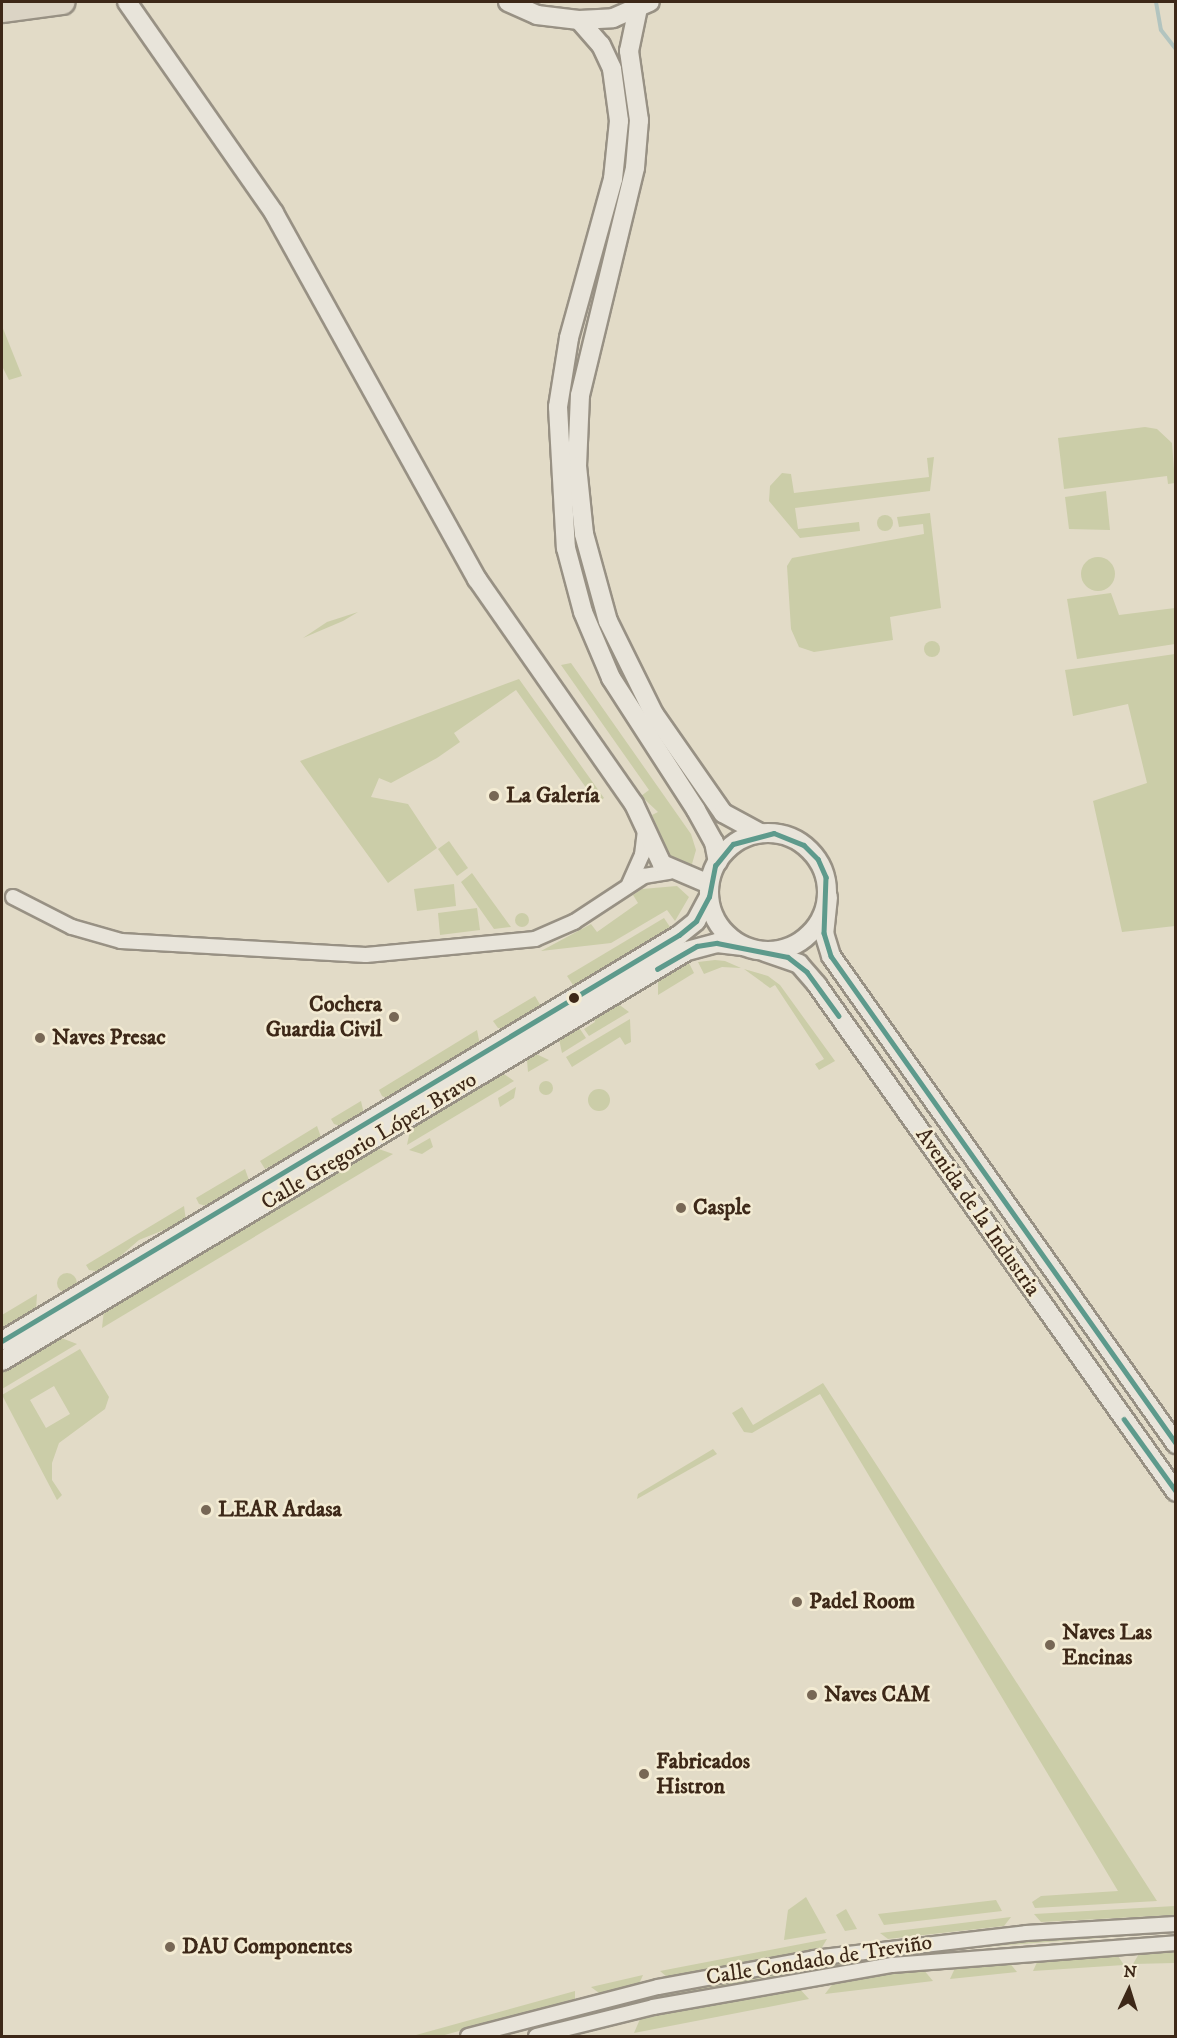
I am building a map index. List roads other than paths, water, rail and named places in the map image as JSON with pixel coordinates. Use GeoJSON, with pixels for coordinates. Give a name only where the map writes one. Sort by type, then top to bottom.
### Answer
{"type":"FeatureCollection","features":[{"type":"Feature","properties":{"kind":"highway"},"geometry":{"type":"LineString","coordinates":[[2,10],[62,2]]}},
{"type":"Feature","properties":{"kind":"main road"},"geometry":{"type":"LineString","coordinates":[[127,2],[286,234],[477,579],[645,827],[670,872],[709,890]]}},
{"type":"Feature","properties":{"kind":"main road"},"geometry":{"type":"LineString","coordinates":[[508,2],[537,15],[579,20],[644,5]]}},
{"type":"Feature","properties":{"kind":"main road"},"geometry":{"type":"LineString","coordinates":[[644,5],[629,43],[639,120],[635,168],[580,395],[578,466],[584,534],[608,621],[654,714],[723,813],[760,833],[784,835],[804,845],[826,877],[828,897],[822,919],[808,937],[788,948],[765,952],[743,946],[717,922],[709,890],[718,862],[734,844],[760,833]]}},
{"type":"Feature","properties":{"kind":"main road"},"geometry":{"type":"LineString","coordinates":[[579,20],[601,45],[612,69],[619,120],[613,179],[570,338],[558,406],[566,549],[583,612],[611,678],[696,810],[714,842],[718,862]]}},
{"type":"Feature","properties":{"kind":"main road","name":"Calle Gregorio López Bravo"},"geometry":{"type":"LineString","coordinates":[[2,1341],[679,935],[696,921],[709,890]]}},
{"type":"Feature","properties":{"kind":"main road","name":"Avenida de la Industria"},"geometry":{"type":"LineString","coordinates":[[828,897],[824,933],[831,956],[1176,1444]]}},
{"type":"Feature","properties":{"kind":"main road","name":"Calle Gregorio López Bravo"},"geometry":{"type":"LineString","coordinates":[[2,1361],[687,951],[717,943],[743,946]]}},
{"type":"Feature","properties":{"kind":"main road","name":"Avenida de la Industria"},"geometry":{"type":"LineString","coordinates":[[765,952],[799,964],[817,985],[1176,1492]]}},
{"type":"Feature","properties":{"kind":"street"},"geometry":{"type":"LineString","coordinates":[[629,884],[642,855],[645,827]]}},
{"type":"Feature","properties":{"kind":"street"},"geometry":{"type":"LineString","coordinates":[[13,897],[72,927],[121,942],[366,955],[535,939],[574,922],[629,884],[670,872]]}},
{"type":"Feature","properties":{"kind":"street","name":"Calle Condado de Treviño"},"geometry":{"type":"LineString","coordinates":[[468,2037],[637,1992],[814,1958],[1015,1934],[1176,1924]]}},
{"type":"Feature","properties":{"kind":"street","name":"Calle Condado de Treviño"},"geometry":{"type":"LineString","coordinates":[[536,2037],[653,2007],[858,1970],[1045,1949],[1176,1942]]}},
{"type":"Feature","properties":{"kind":"waterway"},"geometry":{"type":"LineString","coordinates":[[1156,2],[1161,30],[1176,49]]}},
{"type":"Feature","properties":{"kind":"place","name":"La Galería"},"geometry":{"type":"Point","coordinates":[494,796]}},
{"type":"Feature","properties":{"kind":"place","name":"Cochera Guardia Civil"},"geometry":{"type":"Point","coordinates":[394,1017]}},
{"type":"Feature","properties":{"kind":"place","name":"Naves Presac"},"geometry":{"type":"Point","coordinates":[40,1038]}},
{"type":"Feature","properties":{"kind":"place","name":"Casple"},"geometry":{"type":"Point","coordinates":[681,1208]}},
{"type":"Feature","properties":{"kind":"place","name":"LEAR Ardasa"},"geometry":{"type":"Point","coordinates":[206,1510]}},
{"type":"Feature","properties":{"kind":"place","name":"Padel Room"},"geometry":{"type":"Point","coordinates":[797,1602]}},
{"type":"Feature","properties":{"kind":"place","name":"Naves Las Encinas"},"geometry":{"type":"Point","coordinates":[1050,1645]}},
{"type":"Feature","properties":{"kind":"place","name":"Naves CAM"},"geometry":{"type":"Point","coordinates":[812,1695]}},
{"type":"Feature","properties":{"kind":"place","name":"Fabricados Histron"},"geometry":{"type":"Point","coordinates":[644,1774]}},
{"type":"Feature","properties":{"kind":"place","name":"DAU Componentes"},"geometry":{"type":"Point","coordinates":[170,1947]}}]}
